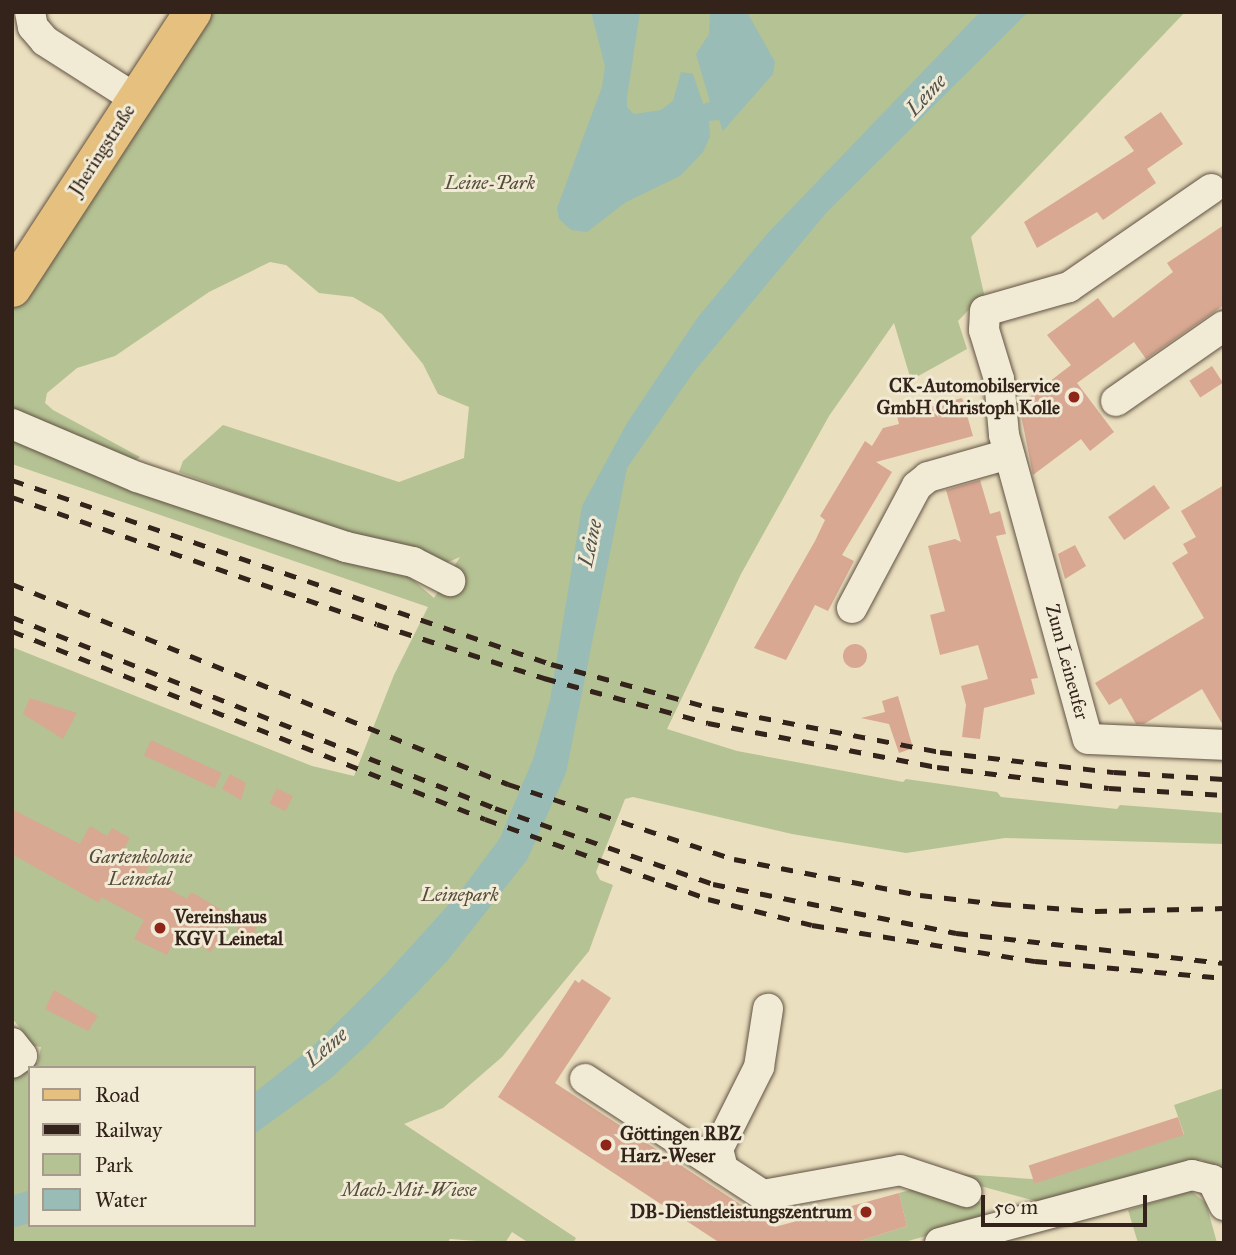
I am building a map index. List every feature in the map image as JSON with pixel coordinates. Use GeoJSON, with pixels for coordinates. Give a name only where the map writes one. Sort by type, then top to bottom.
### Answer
{"type":"FeatureCollection","features":[{"type":"Feature","properties":{"kind":"main road","name":"Jheringstraße"},"geometry":{"type":"LineString","coordinates":[[12,288],[192,12]]}},
{"type":"Feature","properties":{"kind":"street"},"geometry":{"type":"LineString","coordinates":[[30,12],[33,27],[45,41],[136,99]]}},
{"type":"Feature","properties":{"kind":"street","name":"Zum Leineufer"},"geometry":{"type":"LineString","coordinates":[[1211,189],[1069,287],[985,311],[984,330],[999,379],[1009,454],[1088,739],[1224,745]]}},
{"type":"Feature","properties":{"kind":"street"},"geometry":{"type":"LineString","coordinates":[[1116,401],[1224,326]]}},
{"type":"Feature","properties":{"kind":"street"},"geometry":{"type":"LineString","coordinates":[[12,424],[136,477],[346,547],[413,562],[450,581]]}},
{"type":"Feature","properties":{"kind":"street"},"geometry":{"type":"LineString","coordinates":[[852,608],[917,486],[928,477],[1009,454]]}},
{"type":"Feature","properties":{"kind":"street"},"geometry":{"type":"LineString","coordinates":[[723,1169],[718,1149],[759,1067],[768,1009]]}},
{"type":"Feature","properties":{"kind":"street"},"geometry":{"type":"LineString","coordinates":[[585,1079],[763,1195],[900,1170],[966,1192]]}},
{"type":"Feature","properties":{"kind":"street"},"geometry":{"type":"LineString","coordinates":[[940,1243],[1192,1175],[1207,1177],[1219,1188],[1224,1205]]}},
{"type":"Feature","properties":{"kind":"green space"},"geometry":{"type":"Polygon","coordinates":[[[208,12],[1185,12],[971,237],[984,294],[958,321],[967,349],[911,380],[894,323],[829,416],[741,574],[667,729],[737,751],[903,782],[906,779],[997,792],[1001,797],[1117,809],[1120,805],[1224,813],[1224,844],[1005,838],[906,853],[792,834],[633,797],[625,799],[596,872],[600,880],[613,885],[589,951],[502,1057],[443,1108],[404,1124],[576,1238],[573,1243],[529,1243],[512,1232],[505,1243],[450,1239],[447,1243],[12,1243],[12,1073],[28,1066],[28,1227],[256,1227],[256,1066],[29,1066],[38,1062],[41,1047],[34,1046],[12,1018],[12,647],[312,766],[354,776],[394,675],[428,607],[12,464],[12,435],[403,571],[434,598],[460,557],[437,567],[179,472],[183,461],[223,425],[399,482],[464,458],[469,407],[438,394],[423,364],[382,314],[353,297],[319,293],[286,265],[270,262],[209,292],[115,356],[77,368],[47,393],[45,403],[53,410],[140,457],[131,464],[12,418],[12,311],[208,12]]]}},
{"type":"Feature","properties":{"kind":"green space"},"geometry":{"type":"Polygon","coordinates":[[[1224,1088],[1224,1172],[1201,1160],[1043,1203],[929,1172],[1032,1179],[1184,1134],[1174,1105],[1224,1088]]]}},
{"type":"Feature","properties":{"kind":"green space"},"geometry":{"type":"Polygon","coordinates":[[[926,1186],[980,1202],[985,1207],[983,1220],[901,1243],[854,1243],[907,1226],[899,1193],[926,1186]]]}},
{"type":"Feature","properties":{"kind":"green space"},"geometry":{"type":"Polygon","coordinates":[[[1191,1191],[1206,1203],[1217,1243],[1138,1243],[1128,1210],[1191,1191]]]}},
{"type":"Feature","properties":{"kind":"water"},"geometry":{"type":"Polygon","coordinates":[[[591,12],[640,12],[627,97],[627,107],[634,114],[661,110],[673,101],[681,72],[693,74],[703,104],[710,102],[696,54],[709,34],[710,12],[747,12],[775,62],[773,74],[723,131],[719,120],[709,121],[710,137],[703,152],[680,176],[626,202],[587,232],[571,230],[559,219],[557,208],[602,87],[605,66],[591,12]]]}},
{"type":"Feature","properties":{"kind":"water","name":"Leine"},"geometry":{"type":"Polygon","coordinates":[[[980,12],[1028,12],[827,212],[693,373],[627,468],[566,773],[527,860],[448,960],[368,1044],[330,1079],[256,1133],[256,1091],[311,1048],[385,975],[460,892],[500,838],[533,759],[550,700],[582,506],[627,423],[698,317],[766,235],[980,12]]]}},
{"type":"Feature","properties":{"kind":"water"},"geometry":{"type":"Polygon","coordinates":[[[28,1191],[28,1224],[12,1228],[12,1196],[28,1191]]]}},
{"type":"Feature","properties":{"kind":"building"},"geometry":{"type":"Polygon","coordinates":[[[1161,112],[1183,144],[1147,169],[1156,183],[1103,220],[1097,212],[1037,248],[1024,222],[1134,151],[1124,137],[1161,112]]]}},
{"type":"Feature","properties":{"kind":"building"},"geometry":{"type":"Polygon","coordinates":[[[1224,225],[1224,305],[1146,359],[1134,342],[1077,383],[1114,432],[1090,451],[1081,439],[1033,475],[1019,405],[1071,365],[1047,335],[1098,298],[1113,318],[1173,272],[1167,263],[1224,225]]]}},
{"type":"Feature","properties":{"kind":"building"},"geometry":{"type":"Polygon","coordinates":[[[1212,366],[1223,383],[1200,397],[1189,381],[1212,366]]]}},
{"type":"Feature","properties":{"kind":"building"},"geometry":{"type":"Polygon","coordinates":[[[962,398],[973,436],[876,462],[892,472],[842,555],[854,561],[828,611],[815,605],[786,660],[754,648],[815,541],[825,520],[820,516],[865,441],[872,446],[883,428],[899,424],[897,416],[962,398]]]}},
{"type":"Feature","properties":{"kind":"building"},"geometry":{"type":"Polygon","coordinates":[[[980,480],[990,514],[1000,511],[1006,534],[996,536],[1038,678],[1031,679],[1035,694],[984,708],[980,739],[962,737],[966,705],[961,686],[988,679],[978,645],[940,655],[930,615],[945,611],[928,546],[955,539],[961,542],[946,490],[980,480]]]}},
{"type":"Feature","properties":{"kind":"building"},"geometry":{"type":"Polygon","coordinates":[[[1154,485],[1170,508],[1124,540],[1108,517],[1154,485]]]}},
{"type":"Feature","properties":{"kind":"building"},"geometry":{"type":"Polygon","coordinates":[[[1224,485],[1224,727],[1202,689],[1144,724],[1136,724],[1121,698],[1109,705],[1095,683],[1204,618],[1172,563],[1188,553],[1183,544],[1196,537],[1181,511],[1224,485]]]}},
{"type":"Feature","properties":{"kind":"building"},"geometry":{"type":"Polygon","coordinates":[[[1075,545],[1086,566],[1065,579],[1058,554],[1075,545]]]}},
{"type":"Feature","properties":{"kind":"building"},"geometry":{"type":"Polygon","coordinates":[[[855,644],[866,651],[867,656],[860,667],[855,668],[844,661],[843,656],[850,645],[855,644]]]}},
{"type":"Feature","properties":{"kind":"building"},"geometry":{"type":"Polygon","coordinates":[[[898,696],[913,748],[899,753],[889,724],[861,718],[885,712],[882,701],[898,696]]]}},
{"type":"Feature","properties":{"kind":"building"},"geometry":{"type":"Polygon","coordinates":[[[30,698],[77,713],[63,739],[23,714],[30,698]]]}},
{"type":"Feature","properties":{"kind":"building"},"geometry":{"type":"Polygon","coordinates":[[[151,740],[222,773],[215,788],[144,755],[151,740]]]}},
{"type":"Feature","properties":{"kind":"building"},"geometry":{"type":"Polygon","coordinates":[[[230,774],[246,783],[241,800],[222,789],[230,774]]]}},
{"type":"Feature","properties":{"kind":"building"},"geometry":{"type":"Polygon","coordinates":[[[277,788],[293,796],[285,811],[269,803],[277,788]]]}},
{"type":"Feature","properties":{"kind":"building"},"geometry":{"type":"Polygon","coordinates":[[[12,809],[80,844],[90,826],[107,836],[112,828],[130,838],[123,851],[149,866],[144,875],[187,899],[191,892],[232,916],[211,952],[190,941],[186,947],[174,941],[167,955],[134,939],[144,920],[101,897],[99,903],[12,854],[12,809]]]}},
{"type":"Feature","properties":{"kind":"building"},"geometry":{"type":"Polygon","coordinates":[[[245,913],[260,921],[252,937],[237,929],[245,913]]]}},
{"type":"Feature","properties":{"kind":"building"},"geometry":{"type":"Polygon","coordinates":[[[582,979],[611,998],[555,1083],[775,1227],[899,1193],[907,1226],[854,1243],[720,1243],[498,1097],[575,980],[579,983],[582,979]]]}},
{"type":"Feature","properties":{"kind":"building"},"geometry":{"type":"Polygon","coordinates":[[[54,990],[98,1016],[88,1031],[45,1009],[54,990]]]}},
{"type":"Feature","properties":{"kind":"building"},"geometry":{"type":"Polygon","coordinates":[[[1178,1117],[1184,1135],[1035,1184],[1029,1166],[1178,1117]]]}},
{"type":"Feature","properties":{"kind":"railway"},"geometry":{"type":"LineString","coordinates":[[12,480],[551,664],[712,708],[940,752],[1114,772],[1224,779]]}},
{"type":"Feature","properties":{"kind":"railway"},"geometry":{"type":"LineString","coordinates":[[12,497],[377,624],[544,678],[708,723],[937,767],[1109,788],[1224,795]]}},
{"type":"Feature","properties":{"kind":"railway"},"geometry":{"type":"LineString","coordinates":[[12,584],[508,784],[734,859],[920,895],[999,904],[1095,911],[1224,908]]}},
{"type":"Feature","properties":{"kind":"railway"},"geometry":{"type":"LineString","coordinates":[[12,617],[495,808],[713,884],[956,933],[1224,963]]}},
{"type":"Feature","properties":{"kind":"railway"},"geometry":{"type":"LineString","coordinates":[[12,631],[485,819],[708,899],[812,925],[1035,961],[1224,978]]}},
{"type":"Feature","properties":{"kind":"place","name":"CK-Automobilservice GmbH Christoph Kolle"},"geometry":{"type":"Point","coordinates":[1074,397]}},
{"type":"Feature","properties":{"kind":"place","name":"Vereinshaus KGV Leinetal"},"geometry":{"type":"Point","coordinates":[160,928]}},
{"type":"Feature","properties":{"kind":"place","name":"Göttingen RBZ Harz-Weser"},"geometry":{"type":"Point","coordinates":[606,1145]}},
{"type":"Feature","properties":{"kind":"place","name":"DB-Dienstleistungszentrum"},"geometry":{"type":"Point","coordinates":[866,1212]}},
{"type":"Feature","properties":{"kind":"park label","name":"Leine-Park"},"geometry":{"type":"Point","coordinates":[490,183]}},
{"type":"Feature","properties":{"kind":"park label","name":"Gartenkolonie Leinetal"},"geometry":{"type":"Point","coordinates":[140,868]}},
{"type":"Feature","properties":{"kind":"park label","name":"Leinepark"},"geometry":{"type":"Point","coordinates":[460,895]}},
{"type":"Feature","properties":{"kind":"park label","name":"Mach-Mit-Wiese"},"geometry":{"type":"Point","coordinates":[409,1190]}}]}
